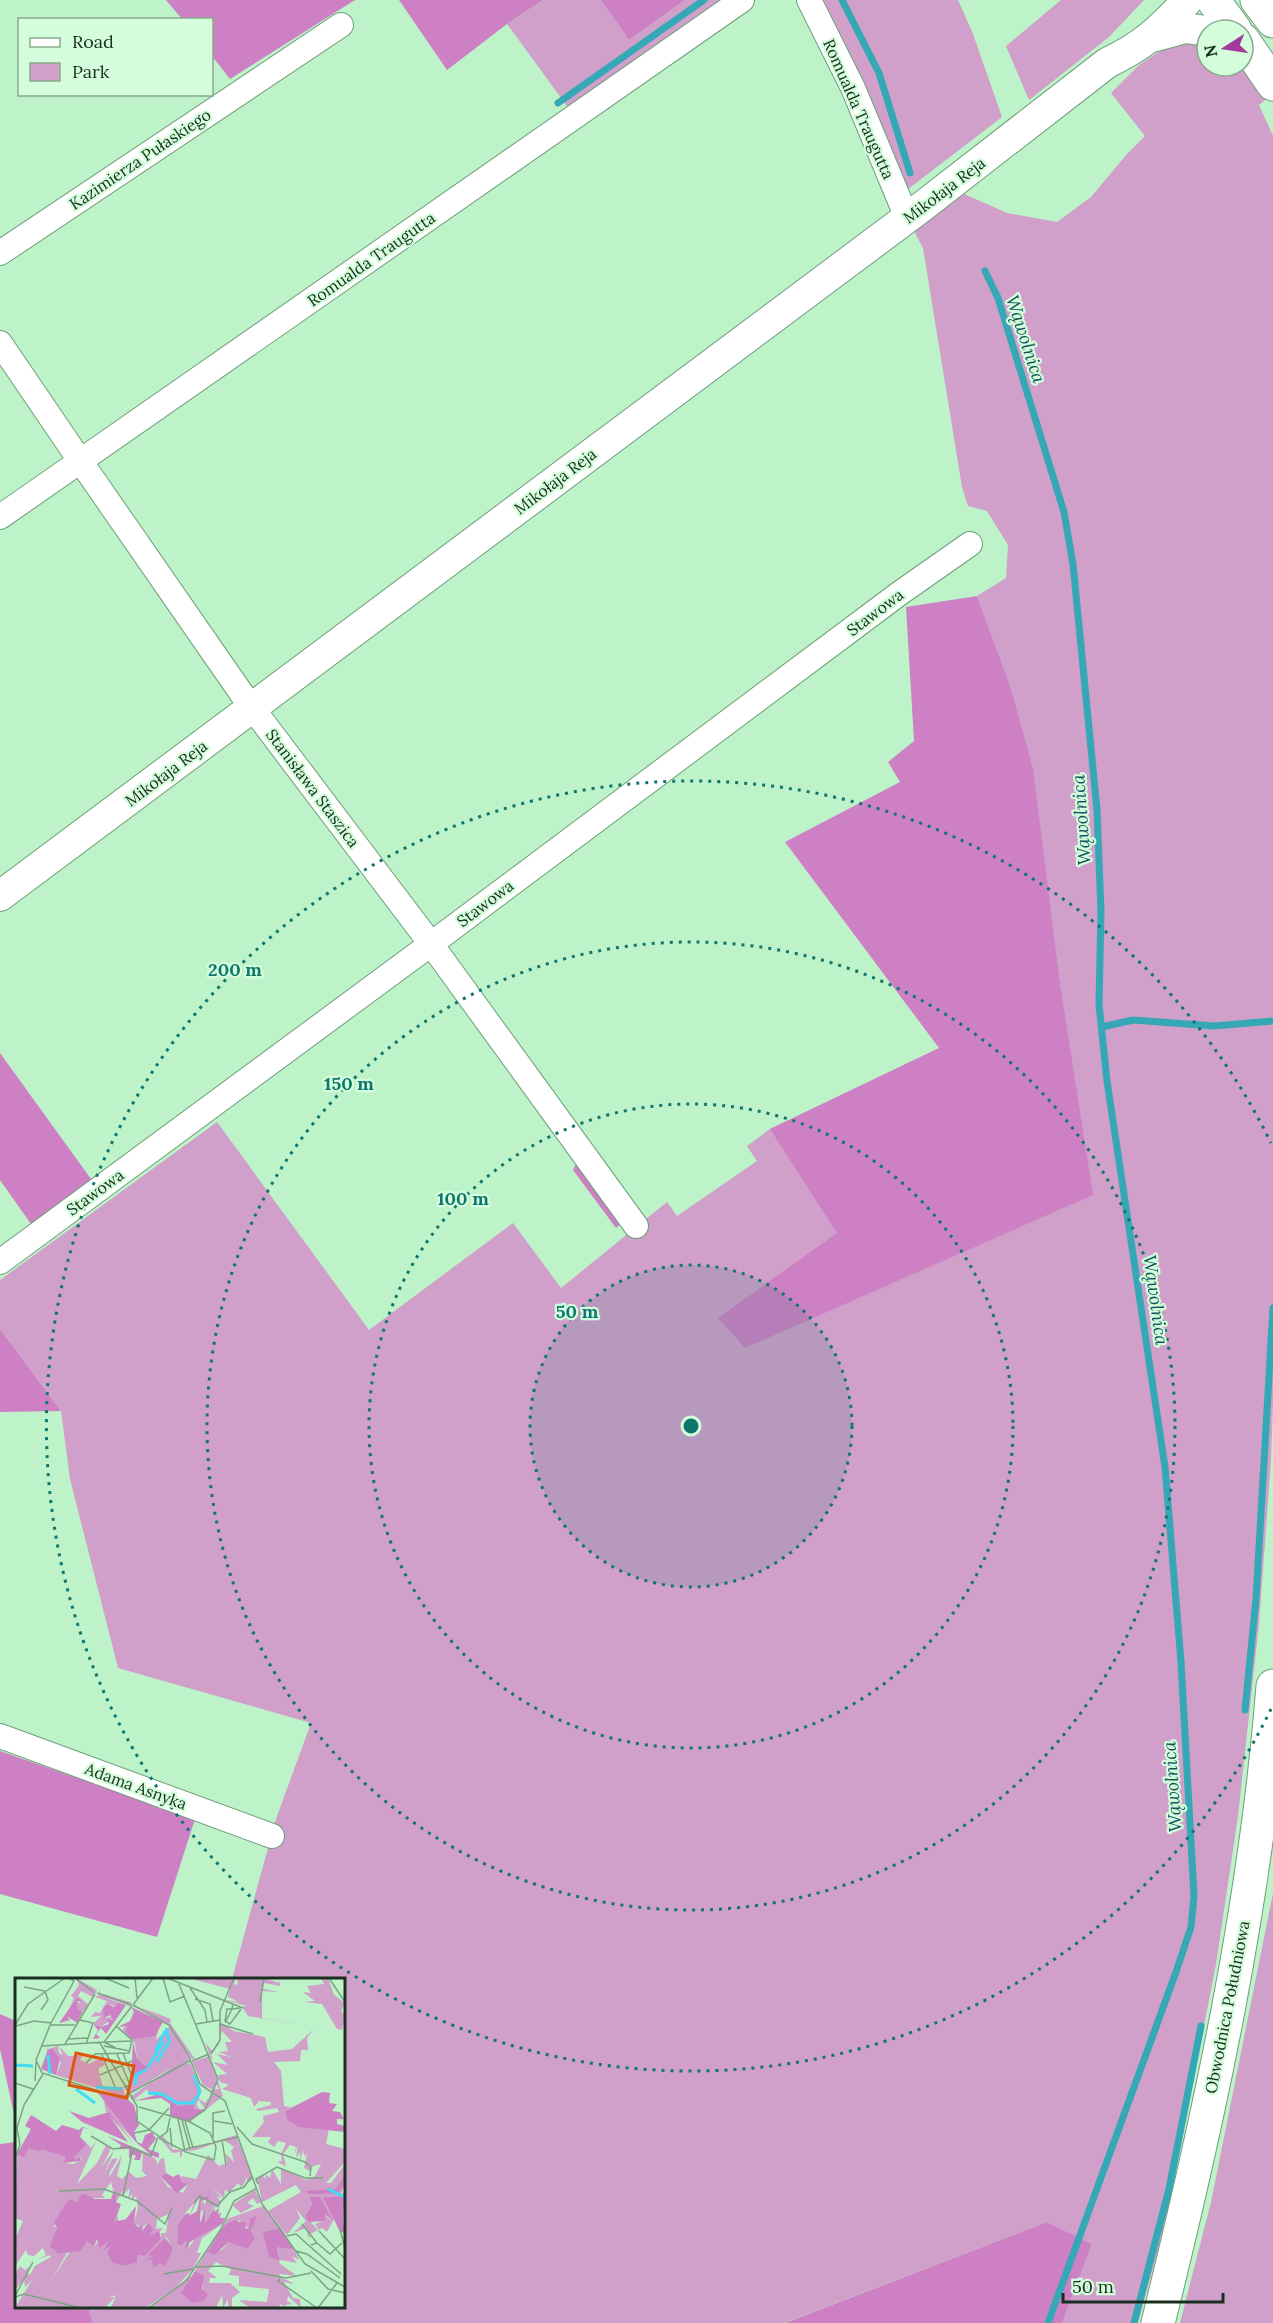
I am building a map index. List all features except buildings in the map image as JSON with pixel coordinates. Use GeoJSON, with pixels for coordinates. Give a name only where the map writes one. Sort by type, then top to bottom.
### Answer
{"type":"FeatureCollection","features":[{"type":"Feature","properties":{"kind":"main road"},"geometry":{"type":"LineString","coordinates":[[1213,0],[1226,18]]}},
{"type":"Feature","properties":{"kind":"main road"},"geometry":{"type":"LineString","coordinates":[[1257,0],[1273,20]]}},
{"type":"Feature","properties":{"kind":"main road"},"geometry":{"type":"LineString","coordinates":[[1255,58],[1273,84]]}},
{"type":"Feature","properties":{"kind":"main road","name":"Obwodnica Południowa"},"geometry":{"type":"LineString","coordinates":[[1158,2323],[1189,2197],[1239,1952],[1256,1839],[1273,1686]]}},
{"type":"Feature","properties":{"kind":"street","name":"Romualda Traugutta"},"geometry":{"type":"LineString","coordinates":[[0,517],[742,0]]}},
{"type":"Feature","properties":{"kind":"street","name":"Romualda Traugutta"},"geometry":{"type":"LineString","coordinates":[[809,0],[853,88],[907,218]]}},
{"type":"Feature","properties":{"kind":"street","name":"Mikołaja Reja"},"geometry":{"type":"LineString","coordinates":[[1107,63],[1127,37],[1162,0]]}},
{"type":"Feature","properties":{"kind":"street","name":"Mikołaja Reja"},"geometry":{"type":"LineString","coordinates":[[0,896],[907,218],[1107,63],[1152,37],[1188,0]]}},
{"type":"Feature","properties":{"kind":"street"},"geometry":{"type":"LineString","coordinates":[[1266,0],[1273,20]]}},
{"type":"Feature","properties":{"kind":"street","name":"Kazimierza Pułaskiego"},"geometry":{"type":"LineString","coordinates":[[0,253],[341,25]]}},
{"type":"Feature","properties":{"kind":"street"},"geometry":{"type":"LineString","coordinates":[[1152,37],[1185,28],[1195,29]]}},
{"type":"Feature","properties":{"kind":"street","name":"Stanisława Staszica"},"geometry":{"type":"LineString","coordinates":[[0,343],[252,707],[431,944],[636,1226]]}},
{"type":"Feature","properties":{"kind":"street","name":"Stawowa"},"geometry":{"type":"LineString","coordinates":[[0,1262],[431,944],[900,592],[970,544]]}},
{"type":"Feature","properties":{"kind":"street","name":"Adama Asnyka"},"geometry":{"type":"LineString","coordinates":[[0,1736],[272,1836]]}},
{"type":"Feature","properties":{"kind":"green space"},"geometry":{"type":"Polygon","coordinates":[[[543,0],[601,0],[629,40],[685,0],[734,0],[572,113],[507,24],[543,0]]]}},
{"type":"Feature","properties":{"kind":"green space"},"geometry":{"type":"Polygon","coordinates":[[[802,0],[958,0],[973,34],[1002,117],[890,203],[841,82],[802,0]]]}},
{"type":"Feature","properties":{"kind":"green space"},"geometry":{"type":"Polygon","coordinates":[[[1061,0],[1144,0],[1109,37],[1029,100],[1006,46],[1061,0]]]}},
{"type":"Feature","properties":{"kind":"green space"},"geometry":{"type":"Polygon","coordinates":[[[1195,41],[1195,78],[1252,78],[1267,98],[1259,105],[1273,136],[1273,1405],[1259,1624],[1238,1816],[1216,1964],[1166,2221],[1138,2323],[1062,2323],[1092,2244],[1047,2222],[784,2323],[93,2323],[88,2308],[345,2308],[345,1978],[232,1978],[276,1819],[311,1723],[118,1668],[70,1479],[61,1411],[0,1329],[0,1280],[217,1122],[369,1330],[513,1223],[561,1288],[667,1202],[677,1216],[757,1161],[747,1146],[770,1129],[1061,990],[1032,769],[1010,685],[977,596],[1006,578],[1008,545],[987,511],[968,506],[962,487],[923,248],[914,231],[962,193],[1007,213],[1057,222],[1091,197],[1145,136],[1111,93],[1139,65],[1173,42],[1195,41]]]}},
{"type":"Feature","properties":{"kind":"green space"},"geometry":{"type":"Polygon","coordinates":[[[1273,1893],[1273,2323],[1180,2323],[1211,2202],[1273,1893]]]}},
{"type":"Feature","properties":{"kind":"shaded area"},"geometry":{"type":"Polygon","coordinates":[[[166,0],[355,0],[230,79],[213,57],[213,18],[181,18],[166,0]]]}},
{"type":"Feature","properties":{"kind":"shaded area"},"geometry":{"type":"Polygon","coordinates":[[[399,0],[543,0],[507,24],[447,70],[399,0]]]}},
{"type":"Feature","properties":{"kind":"shaded area"},"geometry":{"type":"Polygon","coordinates":[[[601,0],[685,0],[629,40],[601,0]]]}},
{"type":"Feature","properties":{"kind":"shaded area"},"geometry":{"type":"Polygon","coordinates":[[[977,596],[1010,685],[1033,769],[1061,990],[1093,1195],[745,1348],[718,1318],[837,1233],[770,1129],[939,1048],[785,842],[900,782],[888,762],[914,741],[906,607],[977,596]]]}},
{"type":"Feature","properties":{"kind":"shaded area"},"geometry":{"type":"Polygon","coordinates":[[[0,1053],[91,1179],[31,1224],[0,1180],[0,1053]]]}},
{"type":"Feature","properties":{"kind":"shaded area"},"geometry":{"type":"Polygon","coordinates":[[[579,1158],[625,1220],[616,1228],[573,1170],[579,1158]]]}},
{"type":"Feature","properties":{"kind":"shaded area"},"geometry":{"type":"Polygon","coordinates":[[[0,1329],[61,1411],[0,1412],[0,1329]]]}},
{"type":"Feature","properties":{"kind":"shaded area"},"geometry":{"type":"Polygon","coordinates":[[[0,1751],[195,1819],[157,1937],[0,1894],[0,1751]]]}},
{"type":"Feature","properties":{"kind":"shaded area"},"geometry":{"type":"Polygon","coordinates":[[[0,2014],[15,2021],[15,2119],[0,2049],[0,2014]]]}},
{"type":"Feature","properties":{"kind":"shaded area"},"geometry":{"type":"Polygon","coordinates":[[[15,2142],[15,2308],[88,2308],[93,2323],[0,2323],[0,2144],[15,2142]]]}},
{"type":"Feature","properties":{"kind":"shaded area"},"geometry":{"type":"Polygon","coordinates":[[[1047,2222],[1092,2244],[1062,2323],[785,2323],[1047,2222]]]}},
{"type":"Feature","properties":{"kind":"waterway"},"geometry":{"type":"LineString","coordinates":[[558,103],[704,0]]}},
{"type":"Feature","properties":{"kind":"waterway","name":"Wąwolnica"},"geometry":{"type":"LineString","coordinates":[[842,0],[879,73],[910,173]]}},
{"type":"Feature","properties":{"kind":"waterway","name":"Wąwolnica"},"geometry":{"type":"LineString","coordinates":[[985,271],[998,298],[1064,512],[1073,564],[1097,810],[1101,911],[1099,1004],[1107,1081],[1165,1467],[1181,1662],[1194,1896],[1191,1927],[1176,1972],[1048,2323]]}},
{"type":"Feature","properties":{"kind":"waterway"},"geometry":{"type":"LineString","coordinates":[[1102,1027],[1133,1020],[1214,1026],[1273,1021]]}},
{"type":"Feature","properties":{"kind":"waterway"},"geometry":{"type":"LineString","coordinates":[[1245,1710],[1256,1599],[1273,1308]]}},
{"type":"Feature","properties":{"kind":"waterway"},"geometry":{"type":"LineString","coordinates":[[1134,2323],[1169,2189],[1201,2026]]}}]}
